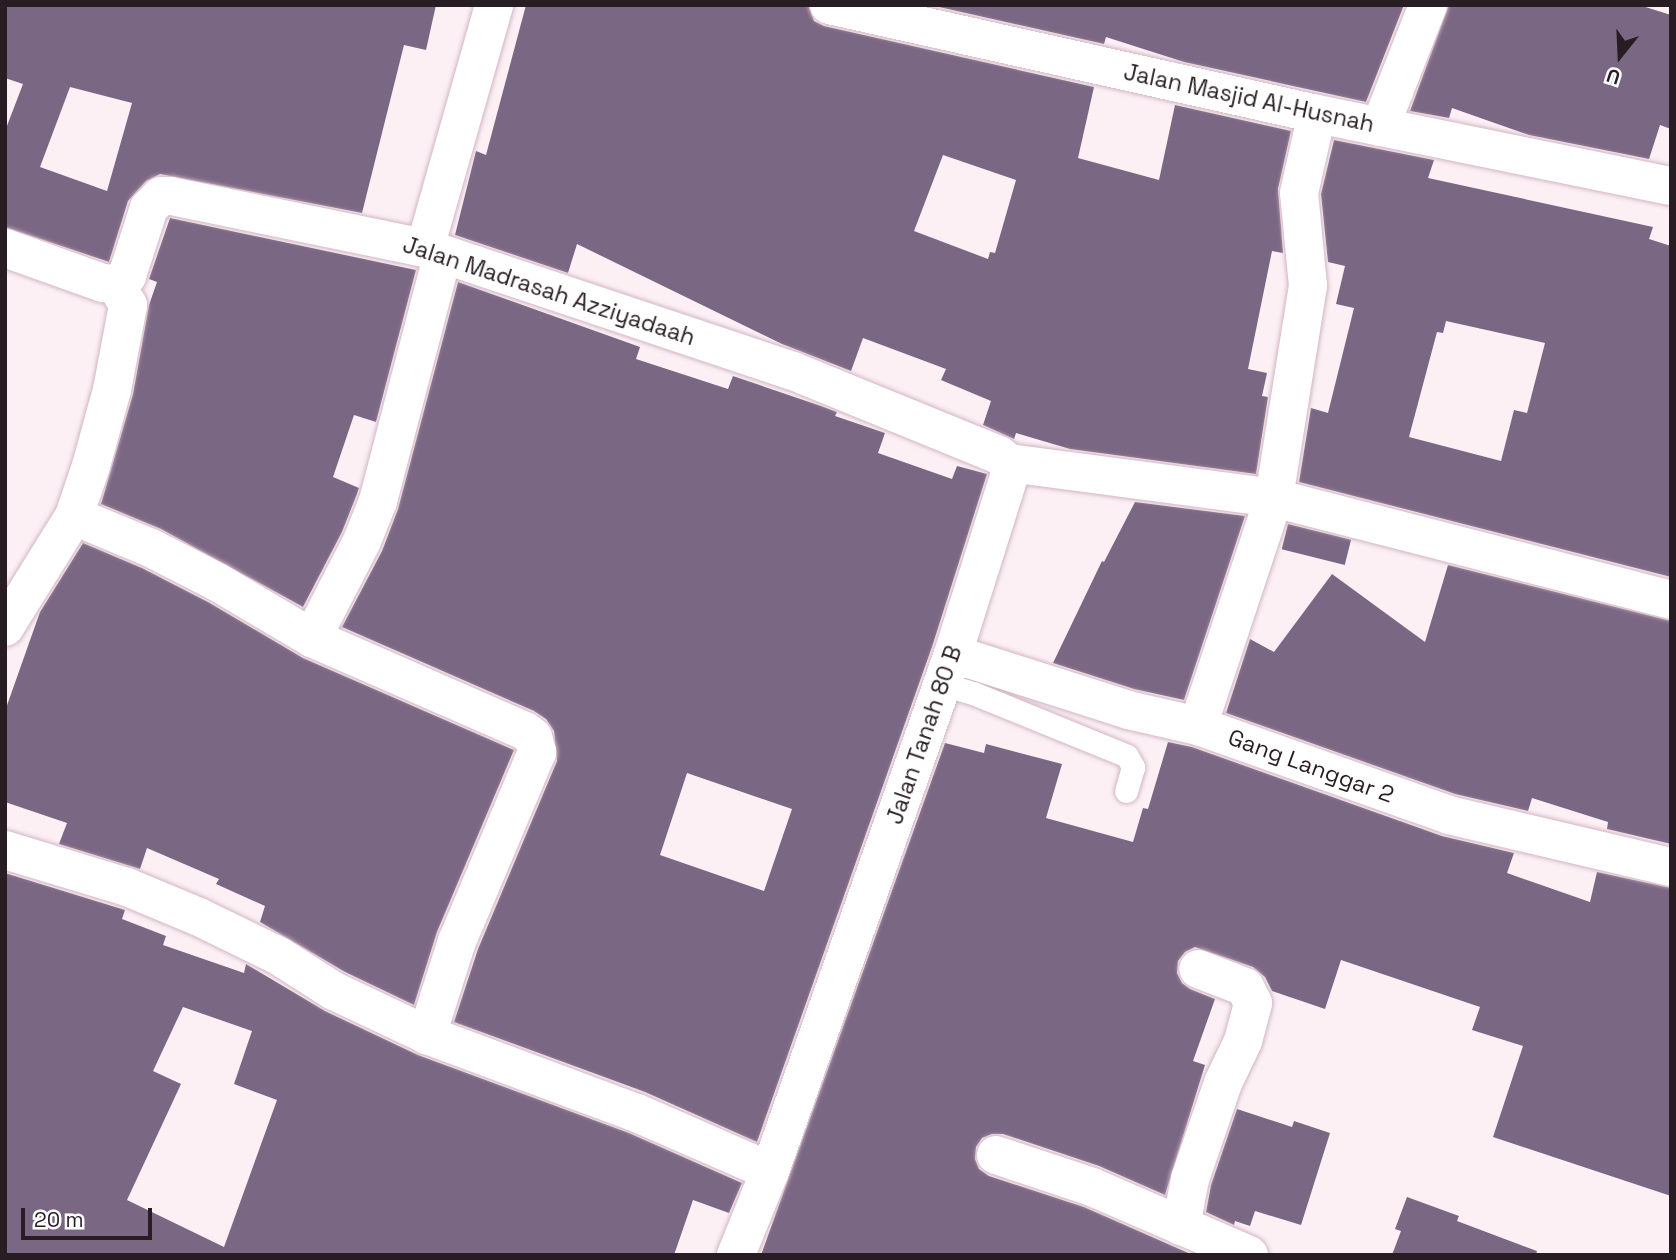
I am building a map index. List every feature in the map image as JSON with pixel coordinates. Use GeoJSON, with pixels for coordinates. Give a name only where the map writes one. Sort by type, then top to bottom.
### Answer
{"type":"FeatureCollection","features":[{"type":"Feature","properties":{"kind":"street"},"geometry":{"type":"LineString","coordinates":[[312,638],[362,541],[379,501],[434,251],[494,5]]}},
{"type":"Feature","properties":{"kind":"street"},"geometry":{"type":"LineString","coordinates":[[1380,127],[1428,5]]}},
{"type":"Feature","properties":{"kind":"street","name":"Jalan Masjid Al-Husnah"},"geometry":{"type":"LineString","coordinates":[[833,6],[887,11],[1317,114],[1671,186]]}},
{"type":"Feature","properties":{"kind":"street"},"geometry":{"type":"LineString","coordinates":[[1198,726],[1274,498],[1308,286],[1299,193],[1317,114]]}},
{"type":"Feature","properties":{"kind":"street","name":"Jalan Madrasah Azziyadaah"},"geometry":{"type":"LineString","coordinates":[[116,284],[127,276],[149,208],[161,197],[434,251],[793,371],[999,455],[1009,463]]}},
{"type":"Feature","properties":{"kind":"street"},"geometry":{"type":"LineString","coordinates":[[5,248],[103,283],[116,284],[128,305],[112,390],[74,516],[5,627]]}},
{"type":"Feature","properties":{"kind":"street"},"geometry":{"type":"LineString","coordinates":[[1009,463],[1274,498],[1671,600]]}},
{"type":"Feature","properties":{"kind":"street","name":"Jalan Tanah 80 B"},"geometry":{"type":"LineString","coordinates":[[736,1255],[770,1171],[948,669],[1009,476],[1009,463]]}},
{"type":"Feature","properties":{"kind":"street"},"geometry":{"type":"LineString","coordinates":[[74,516],[162,554],[312,638],[525,731],[537,744],[537,752],[457,941],[427,1035]]}},
{"type":"Feature","properties":{"kind":"street","name":"Gang Langgar 2"},"geometry":{"type":"LineString","coordinates":[[948,669],[1198,726],[1449,815],[1671,867]]}},
{"type":"Feature","properties":{"kind":"street"},"geometry":{"type":"LineString","coordinates":[[5,850],[127,887],[199,917],[279,956],[334,991],[427,1035],[638,1113],[770,1171]]}},
{"type":"Feature","properties":{"kind":"street"},"geometry":{"type":"LineString","coordinates":[[1181,1226],[1190,1179],[1223,1083],[1243,1041],[1253,1003],[1245,987],[1198,969]]}},
{"type":"Feature","properties":{"kind":"street"},"geometry":{"type":"LineString","coordinates":[[996,1155],[1092,1187],[1249,1255]]}},
{"type":"Feature","properties":{"kind":"lane"},"geometry":{"type":"LineString","coordinates":[[948,669],[973,693],[1127,756],[1133,767],[1126,791]]}},
{"type":"Feature","properties":{"kind":"building"},"geometry":{"type":"Polygon","coordinates":[[[5,5],[436,5],[426,50],[404,45],[362,213],[160,174],[146,181],[128,201],[109,262],[5,227],[5,131],[23,84],[5,78],[5,5]],[[70,87],[40,167],[107,191],[132,103],[70,87]]]}},
{"type":"Feature","properties":{"kind":"building"},"geometry":{"type":"Polygon","coordinates":[[[526,5],[808,5],[814,21],[824,26],[1094,87],[1078,158],[1159,180],[1175,105],[1291,131],[1278,189],[1283,253],[1272,251],[1248,369],[1267,373],[1262,396],[1268,397],[1256,474],[1070,449],[1016,433],[1014,439],[983,425],[991,401],[941,380],[946,369],[863,338],[851,371],[782,344],[577,244],[568,273],[455,235],[476,151],[486,155],[526,5]],[[943,155],[914,231],[988,259],[990,252],[995,253],[1016,180],[943,155]]]}},
{"type":"Feature","properties":{"kind":"building"},"geometry":{"type":"Polygon","coordinates":[[[930,5],[1404,5],[1366,102],[1184,62],[1106,37],[1104,44],[930,5]]]}},
{"type":"Feature","properties":{"kind":"building"},"geometry":{"type":"Polygon","coordinates":[[[1449,5],[1639,5],[1671,15],[1671,129],[1660,125],[1649,159],[1529,135],[1452,108],[1449,118],[1410,111],[1449,5]]]}},
{"type":"Feature","properties":{"kind":"building"},"geometry":{"type":"Polygon","coordinates":[[[1334,140],[1434,160],[1428,178],[1653,227],[1649,239],[1671,246],[1671,577],[1299,482],[1311,408],[1328,413],[1354,308],[1336,304],[1345,266],[1328,262],[1321,194],[1334,140]],[[1446,321],[1443,333],[1437,332],[1409,437],[1501,461],[1514,410],[1527,413],[1545,343],[1446,321]]]}},
{"type":"Feature","properties":{"kind":"building"},"geometry":{"type":"Polygon","coordinates":[[[170,218],[416,270],[376,422],[354,415],[333,477],[359,488],[357,494],[342,532],[303,607],[161,529],[101,504],[133,394],[149,305],[157,282],[149,279],[170,218]]]}},
{"type":"Feature","properties":{"kind":"building"},"geometry":{"type":"Polygon","coordinates":[[[458,282],[640,347],[636,359],[728,389],[733,376],[837,412],[835,416],[885,433],[878,453],[952,479],[957,466],[987,474],[932,647],[757,1142],[645,1092],[454,1022],[478,949],[557,761],[554,731],[546,719],[534,711],[342,627],[382,551],[398,509],[458,282]],[[687,773],[660,855],[764,891],[792,809],[687,773]]]}},
{"type":"Feature","properties":{"kind":"building"},"geometry":{"type":"Polygon","coordinates":[[[1135,502],[1245,516],[1184,700],[1134,689],[1053,663],[1102,561],[1104,562],[1135,502]]]}},
{"type":"Feature","properties":{"kind":"building"},"geometry":{"type":"Polygon","coordinates":[[[1288,524],[1351,540],[1345,565],[1282,549],[1288,524]]]}},
{"type":"Feature","properties":{"kind":"building"},"geometry":{"type":"Polygon","coordinates":[[[83,543],[142,568],[208,602],[303,658],[514,750],[437,932],[414,1005],[345,972],[260,922],[265,906],[216,884],[219,879],[147,848],[140,869],[59,844],[67,823],[5,802],[5,711],[40,612],[83,543]]]}},
{"type":"Feature","properties":{"kind":"building"},"geometry":{"type":"Polygon","coordinates":[[[1448,565],[1671,621],[1671,844],[1607,829],[1608,822],[1532,798],[1528,811],[1455,794],[1226,713],[1250,639],[1274,652],[1332,574],[1425,642],[1448,565]]]}},
{"type":"Feature","properties":{"kind":"building"},"geometry":{"type":"Polygon","coordinates":[[[1168,742],[1192,747],[1442,836],[1514,853],[1507,873],[1590,902],[1597,872],[1671,888],[1671,1196],[1493,1137],[1523,1046],[1472,1030],[1480,1007],[1341,960],[1325,1009],[1272,991],[1265,977],[1253,967],[1195,947],[1185,952],[1178,961],[1177,973],[1182,983],[1190,989],[1215,999],[1193,1061],[1205,1065],[1165,1195],[1099,1166],[1003,1134],[982,1138],[976,1147],[975,1159],[979,1169],[989,1176],[1084,1207],[1193,1255],[761,1255],[945,743],[984,753],[986,744],[1062,764],[1046,818],[1133,842],[1143,808],[1148,809],[1168,742]]]}},
{"type":"Feature","properties":{"kind":"building"},"geometry":{"type":"Polygon","coordinates":[[[5,873],[125,910],[122,919],[166,936],[163,945],[244,973],[246,964],[325,1011],[418,1055],[629,1133],[742,1183],[729,1213],[693,1200],[674,1255],[5,1255],[5,873]],[[183,1007],[153,1071],[181,1084],[127,1200],[224,1247],[277,1100],[234,1084],[252,1031],[183,1007]]]}},
{"type":"Feature","properties":{"kind":"building"},"geometry":{"type":"Polygon","coordinates":[[[1237,1109],[1292,1127],[1294,1121],[1330,1133],[1301,1225],[1255,1211],[1250,1226],[1235,1221],[1234,1225],[1206,1212],[1211,1185],[1237,1109]]]}},
{"type":"Feature","properties":{"kind":"building"},"geometry":{"type":"Polygon","coordinates":[[[1407,1197],[1459,1216],[1457,1221],[1537,1251],[1536,1255],[1392,1255],[1401,1231],[1395,1229],[1407,1197]]]}}]}
